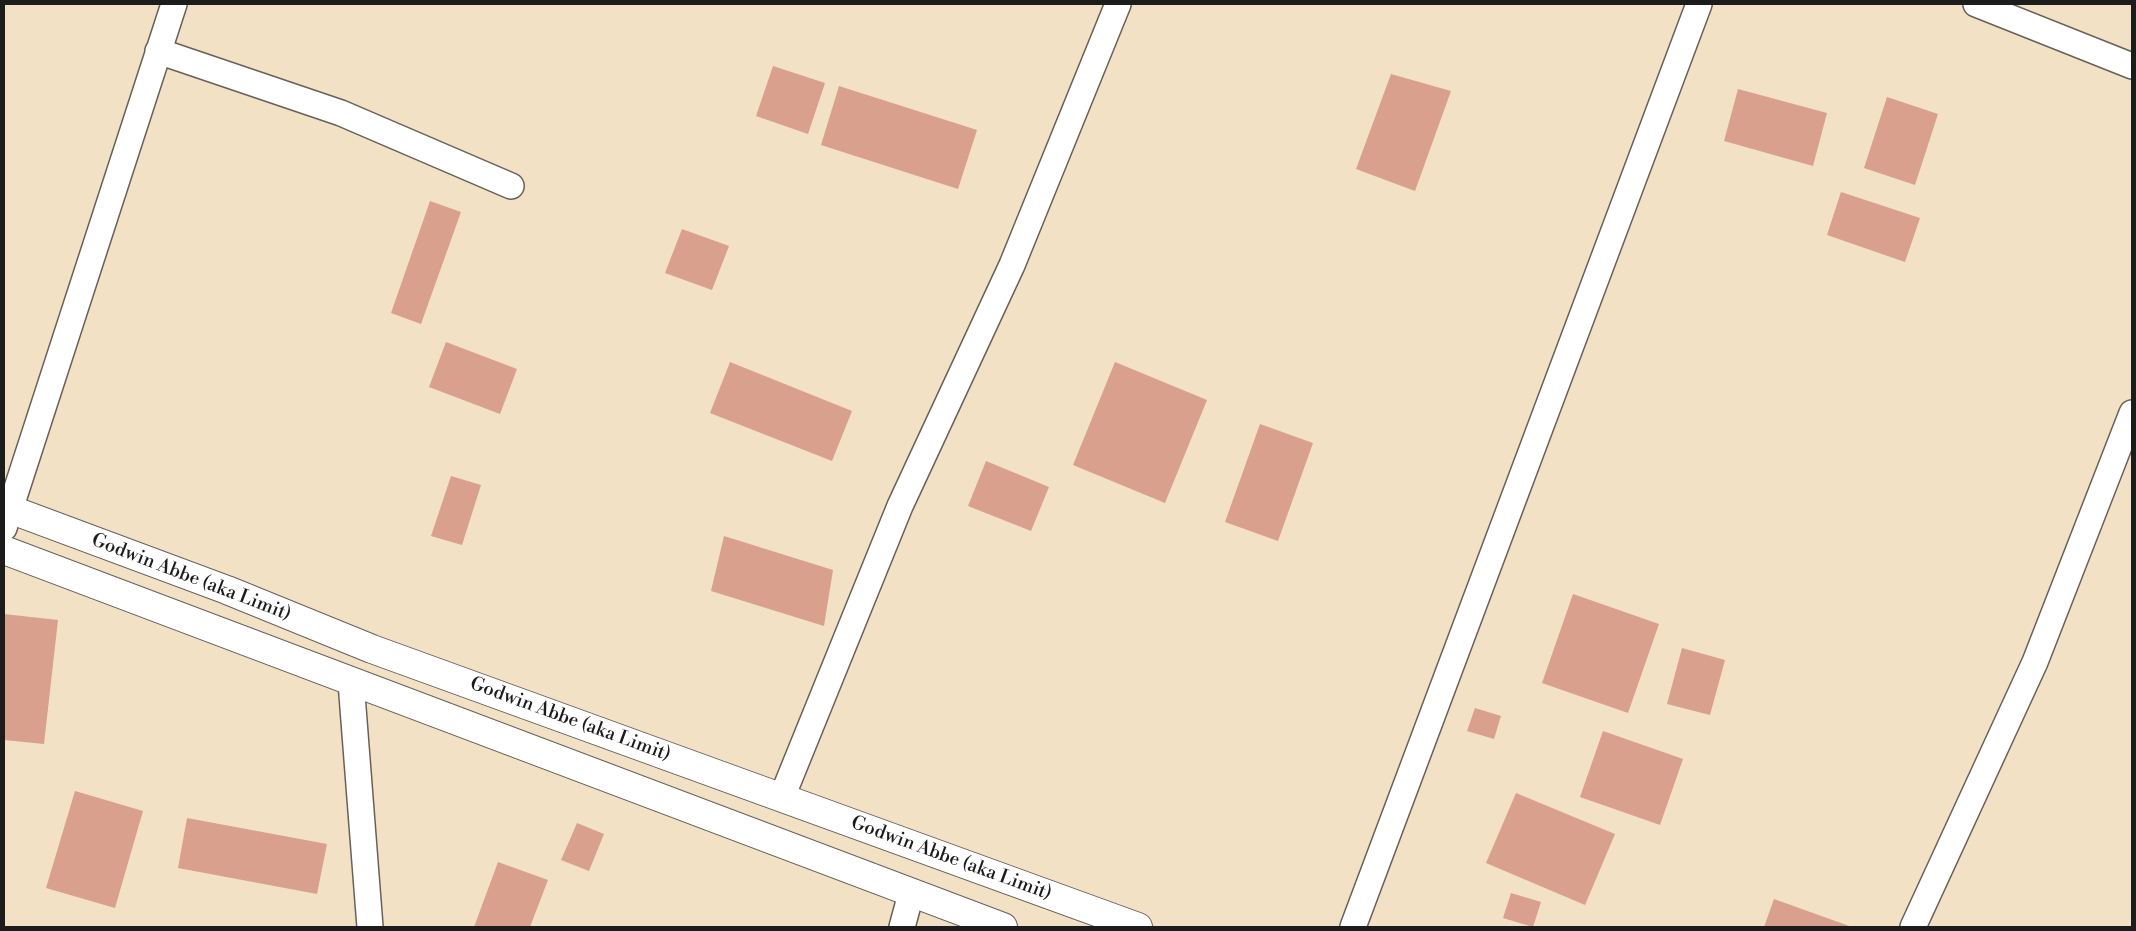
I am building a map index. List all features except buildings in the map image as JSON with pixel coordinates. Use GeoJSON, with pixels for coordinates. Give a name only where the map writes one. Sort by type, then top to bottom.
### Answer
{"type":"FeatureCollection","features":[{"type":"Feature","properties":{"kind":"street"},"geometry":{"type":"LineString","coordinates":[[6,515],[174,4]]}},
{"type":"Feature","properties":{"kind":"street"},"geometry":{"type":"LineString","coordinates":[[782,797],[900,506],[1012,265],[1118,4]]}},
{"type":"Feature","properties":{"kind":"street"},"geometry":{"type":"LineString","coordinates":[[1353,927],[1700,4]]}},
{"type":"Feature","properties":{"kind":"street"},"geometry":{"type":"LineString","coordinates":[[1976,4],[2132,66]]}},
{"type":"Feature","properties":{"kind":"street"},"geometry":{"type":"LineString","coordinates":[[158,51],[341,113],[511,186]]}},
{"type":"Feature","properties":{"kind":"street"},"geometry":{"type":"LineString","coordinates":[[1913,927],[2036,662],[2132,413]]}},
{"type":"Feature","properties":{"kind":"street","name":"Godwin Abbe (aka Limit)"},"geometry":{"type":"LineString","coordinates":[[6,515],[227,590],[372,649],[1138,927]]}},
{"type":"Feature","properties":{"kind":"street"},"geometry":{"type":"LineString","coordinates":[[4,550],[911,894],[1003,927]]}},
{"type":"Feature","properties":{"kind":"street"},"geometry":{"type":"LineString","coordinates":[[351,682],[370,927]]}},
{"type":"Feature","properties":{"kind":"street"},"geometry":{"type":"LineString","coordinates":[[902,927],[911,894]]}}]}
